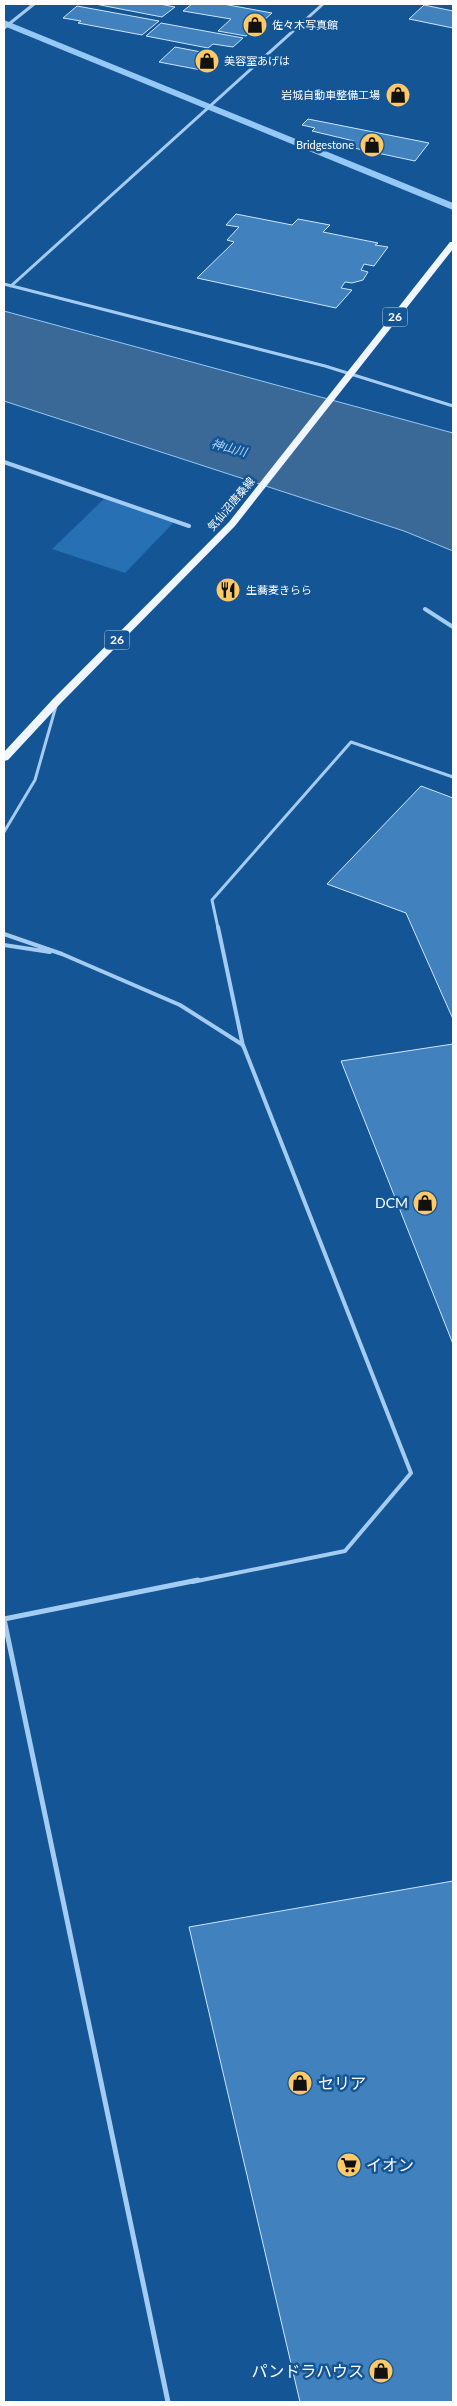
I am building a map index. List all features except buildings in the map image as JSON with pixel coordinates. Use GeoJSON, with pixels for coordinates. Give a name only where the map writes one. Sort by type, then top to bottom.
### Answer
{"type":"FeatureCollection","features":[{"type":"Feature","properties":{"kind":"main road","name":"気仙沼唐桑線"},"geometry":{"type":"LineString","coordinates":[[4,758],[57,701],[232,524],[453,244]]}},
{"type":"Feature","properties":{"kind":"street"},"geometry":{"type":"LineString","coordinates":[[4,28],[34,4]]}},
{"type":"Feature","properties":{"kind":"street"},"geometry":{"type":"LineString","coordinates":[[11,286],[323,4]]}},
{"type":"Feature","properties":{"kind":"street"},"geometry":{"type":"LineString","coordinates":[[4,284],[351,374],[453,406]]}},
{"type":"Feature","properties":{"kind":"street"},"geometry":{"type":"LineString","coordinates":[[4,462],[188,526]]}},
{"type":"Feature","properties":{"kind":"street"},"geometry":{"type":"LineString","coordinates":[[425,609],[453,628]]}},
{"type":"Feature","properties":{"kind":"lane"},"geometry":{"type":"LineString","coordinates":[[4,832],[35,780],[57,701]]}},
{"type":"Feature","properties":{"kind":"lane"},"geometry":{"type":"LineString","coordinates":[[168,2402],[4,1619],[345,1550],[411,1473],[243,1046],[212,900],[351,742],[453,778]]}},
{"type":"Feature","properties":{"kind":"lane"},"geometry":{"type":"LineString","coordinates":[[4,934],[62,954],[180,1005],[243,1046]]}},
{"type":"Feature","properties":{"kind":"lane"},"geometry":{"type":"LineString","coordinates":[[4,944],[62,954]]}},
{"type":"Feature","properties":{"kind":"shaded area"},"geometry":{"type":"Polygon","coordinates":[[[104,499],[176,520],[125,573],[52,549],[104,499]]]}},
{"type":"Feature","properties":{"kind":"water","name":"神山川"},"geometry":{"type":"Polygon","coordinates":[[[4,311],[453,433],[453,551],[404,531],[4,401],[4,311]]]}},
{"type":"Feature","properties":{"kind":"waterway"},"geometry":{"type":"LineString","coordinates":[[4,23],[453,207]]}},
{"type":"Feature","properties":{"kind":"place","name":"佐々木写真館"},"geometry":{"type":"Point","coordinates":[255,25]}},
{"type":"Feature","properties":{"kind":"place","name":"美容室あげは"},"geometry":{"type":"Point","coordinates":[207,61]}},
{"type":"Feature","properties":{"kind":"place","name":"岩城自動車整備工場"},"geometry":{"type":"Point","coordinates":[398,95]}},
{"type":"Feature","properties":{"kind":"place","name":"Bridgestone"},"geometry":{"type":"Point","coordinates":[372,145]}},
{"type":"Feature","properties":{"kind":"place","name":"生蕎麦きらら"},"geometry":{"type":"Point","coordinates":[228,590]}},
{"type":"Feature","properties":{"kind":"place","name":"DCM"},"geometry":{"type":"Point","coordinates":[425,1203]}},
{"type":"Feature","properties":{"kind":"place","name":"セリア"},"geometry":{"type":"Point","coordinates":[300,2083]}},
{"type":"Feature","properties":{"kind":"place","name":"イオン"},"geometry":{"type":"Point","coordinates":[349,2165]}},
{"type":"Feature","properties":{"kind":"place","name":"パンドラハウス"},"geometry":{"type":"Point","coordinates":[381,2371]}}]}
